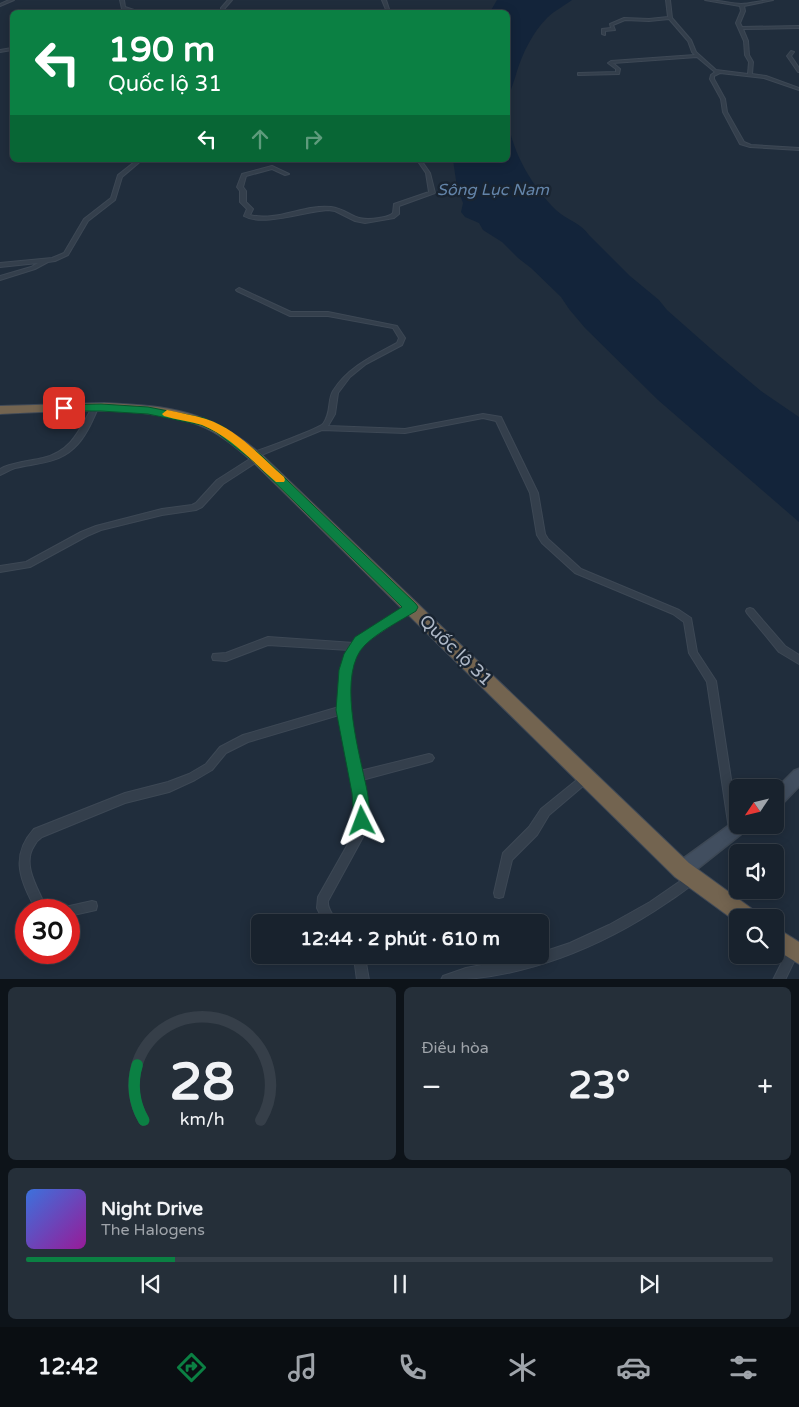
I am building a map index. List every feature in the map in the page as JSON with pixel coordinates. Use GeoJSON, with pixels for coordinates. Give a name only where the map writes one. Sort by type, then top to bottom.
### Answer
{"type":"FeatureCollection","features":[{"type":"Feature","properties":{"kind":"highway","name":"Quốc lộ 31"},"geometry":{"type":"LineString","coordinates":[[0,410],[95,408],[148,411],[204,422],[235,439],[256,457],[687,874],[736,909]]}},
{"type":"Feature","properties":{"kind":"highway"},"geometry":{"type":"LineString","coordinates":[[784,943],[796,952]]}},
{"type":"Feature","properties":{"kind":"street"},"geometry":{"type":"LineString","coordinates":[[0,5],[12,0]]}},
{"type":"Feature","properties":{"kind":"street"},"geometry":{"type":"LineString","coordinates":[[122,0],[123,8],[130,10]]}},
{"type":"Feature","properties":{"kind":"street"},"geometry":{"type":"LineString","coordinates":[[222,10],[230,0]]}},
{"type":"Feature","properties":{"kind":"street"},"geometry":{"type":"LineString","coordinates":[[668,0],[670,18],[690,41],[697,56],[718,72],[768,78],[798,87]]}},
{"type":"Feature","properties":{"kind":"street"},"geometry":{"type":"LineString","coordinates":[[707,0],[742,5],[771,0]]}},
{"type":"Feature","properties":{"kind":"street"},"geometry":{"type":"LineString","coordinates":[[742,5],[743,11],[738,23],[742,28],[746,41],[747,55],[751,62],[750,75]]}},
{"type":"Feature","properties":{"kind":"street"},"geometry":{"type":"LineString","coordinates":[[604,34],[603,30],[614,28],[612,25],[623,19],[650,20],[670,18]]}},
{"type":"Feature","properties":{"kind":"street"},"geometry":{"type":"LineString","coordinates":[[742,28],[799,27]]}},
{"type":"Feature","properties":{"kind":"street"},"geometry":{"type":"LineString","coordinates":[[792,52],[789,56],[799,70]]}},
{"type":"Feature","properties":{"kind":"street"},"geometry":{"type":"LineString","coordinates":[[579,74],[618,73],[618,69],[611,62],[697,56]]}},
{"type":"Feature","properties":{"kind":"street"},"geometry":{"type":"LineString","coordinates":[[718,72],[713,75],[712,79],[723,99],[725,112],[740,141],[750,146],[799,149]]}},
{"type":"Feature","properties":{"kind":"street"},"geometry":{"type":"LineString","coordinates":[[0,265],[59,258],[69,253],[86,220],[113,199],[120,176],[138,162]]}},
{"type":"Feature","properties":{"kind":"street"},"geometry":{"type":"LineString","coordinates":[[287,174],[272,167],[244,175],[240,187],[243,191],[243,202],[250,209],[247,216],[252,218],[328,209],[340,211],[362,221],[392,217],[396,214],[396,205],[432,193],[428,173],[420,162]]}},
{"type":"Feature","properties":{"kind":"street"},"geometry":{"type":"LineString","coordinates":[[0,278],[32,268],[47,260]]}},
{"type":"Feature","properties":{"kind":"street"},"geometry":{"type":"LineString","coordinates":[[239,290],[290,314],[328,314],[395,326],[399,332],[402,338],[400,344],[358,367],[338,387],[330,418],[322,428]]}},
{"type":"Feature","properties":{"kind":"street"},"geometry":{"type":"LineString","coordinates":[[0,472],[10,467],[48,459],[69,449],[79,439],[95,408]]}},
{"type":"Feature","properties":{"kind":"street"},"geometry":{"type":"LineString","coordinates":[[0,569],[27,565],[99,528],[162,512],[193,508],[199,505],[220,482],[256,457],[322,428],[405,431],[483,416],[499,419],[533,489],[540,533],[545,541],[578,570],[676,612],[688,620],[693,653],[711,681],[729,782]]}},
{"type":"Feature","properties":{"kind":"street"},"geometry":{"type":"LineString","coordinates":[[326,914],[321,906],[322,897],[361,829],[360,793],[343,710],[346,670],[349,658],[355,647],[367,635],[411,607]]}},
{"type":"Feature","properties":{"kind":"street"},"geometry":{"type":"LineString","coordinates":[[750,611],[782,648],[799,660]]}},
{"type":"Feature","properties":{"kind":"street"},"geometry":{"type":"LineString","coordinates":[[216,657],[226,657],[268,641],[355,647]]}},
{"type":"Feature","properties":{"kind":"street"},"geometry":{"type":"LineString","coordinates":[[36,899],[24,869],[27,846],[38,833],[125,798],[169,786],[192,777],[210,766],[223,750],[246,738],[343,710]]}},
{"type":"Feature","properties":{"kind":"street"},"geometry":{"type":"LineString","coordinates":[[357,777],[429,758]]}},
{"type":"Feature","properties":{"kind":"street"},"geometry":{"type":"LineString","coordinates":[[784,792],[799,776]]}},
{"type":"Feature","properties":{"kind":"street"},"geometry":{"type":"LineString","coordinates":[[499,893],[507,858],[534,831],[546,812],[586,778]]}},
{"type":"Feature","properties":{"kind":"street"},"geometry":{"type":"LineString","coordinates":[[452,979],[525,963],[585,943],[634,919],[665,899],[687,874],[730,834]]}},
{"type":"Feature","properties":{"kind":"street"},"geometry":{"type":"LineString","coordinates":[[80,909],[92,906]]}},
{"type":"Feature","properties":{"kind":"street"},"geometry":{"type":"LineString","coordinates":[[780,979],[796,952]]}},
{"type":"Feature","properties":{"kind":"street"},"geometry":{"type":"LineString","coordinates":[[360,964],[363,979]]}},
{"type":"Feature","properties":{"kind":"water"},"geometry":{"type":"Polygon","coordinates":[[[497,0],[572,0],[550,15],[533,36],[519,64],[510,94],[510,10],[491,10],[497,0]]]}},
{"type":"Feature","properties":{"kind":"water","name":"Sông Lục Nam"},"geometry":{"type":"Polygon","coordinates":[[[510,131],[519,158],[527,173],[536,187],[556,210],[582,227],[630,276],[659,300],[667,310],[718,355],[761,391],[799,417],[799,522],[658,400],[585,328],[561,297],[531,268],[502,242],[483,230],[479,223],[465,217],[461,212],[463,203],[457,187],[453,162],[510,162],[510,131]]]}},
{"type":"Feature","properties":{"kind":"slow traffic"},"geometry":{"type":"LineString","coordinates":[[167,414],[204,422],[220,430],[235,439],[280,480]]}},
{"type":"Feature","properties":{"kind":"route"},"geometry":{"type":"LineString","coordinates":[[64,408],[148,411],[204,422],[220,430],[235,439],[257,458],[411,607],[360,641],[349,658],[346,670],[343,710],[360,793],[362,821]]}}]}
